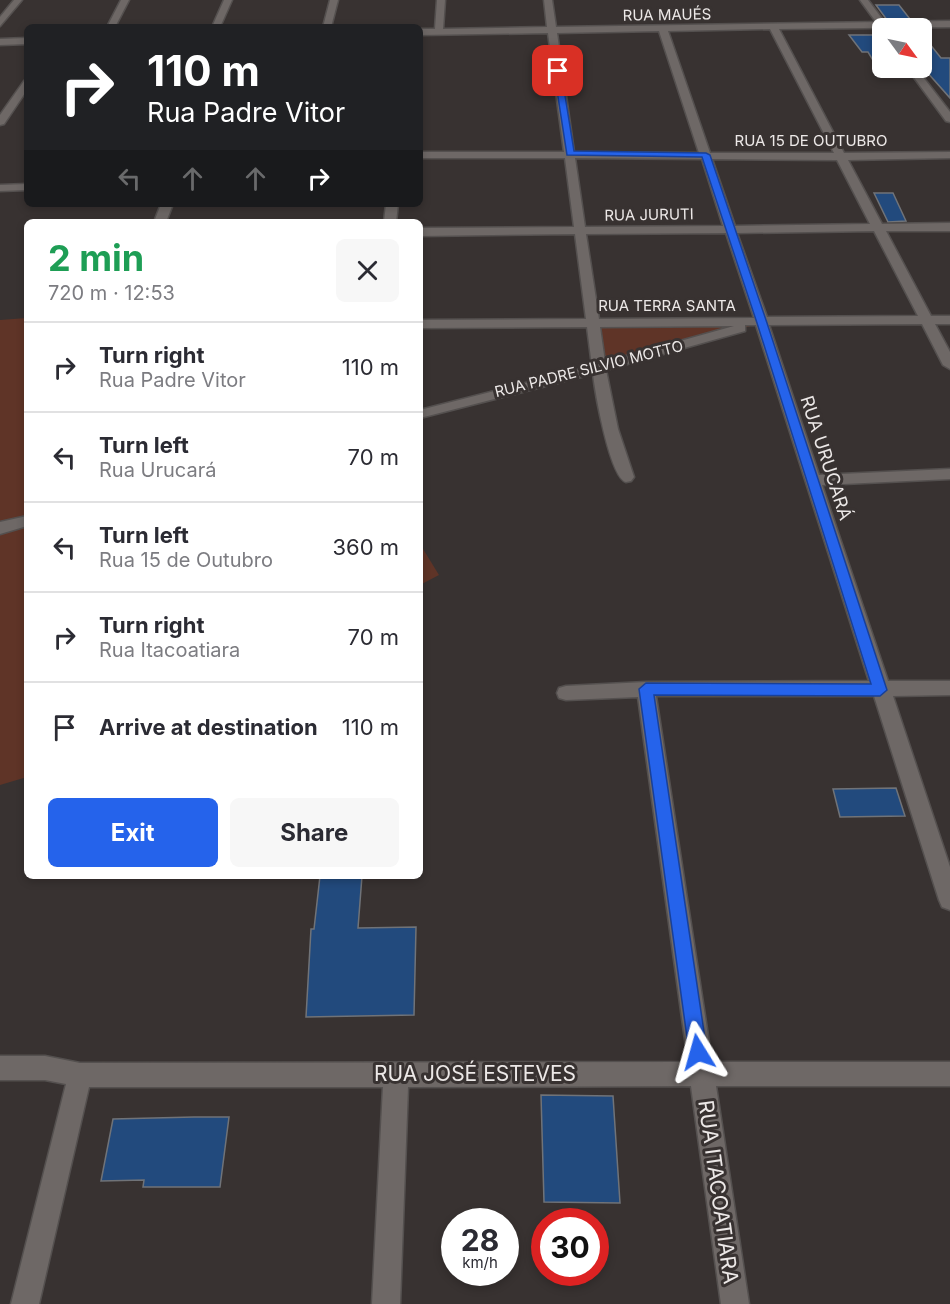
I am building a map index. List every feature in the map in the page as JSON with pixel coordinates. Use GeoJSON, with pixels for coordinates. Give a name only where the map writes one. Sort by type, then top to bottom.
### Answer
{"type":"FeatureCollection","features":[{"type":"Feature","properties":{"kind":"street"},"geometry":{"type":"LineString","coordinates":[[0,22],[18,0]]}},
{"type":"Feature","properties":{"kind":"street"},"geometry":{"type":"LineString","coordinates":[[113,24],[125,0]]}},
{"type":"Feature","properties":{"kind":"street"},"geometry":{"type":"LineString","coordinates":[[217,24],[228,0]]}},
{"type":"Feature","properties":{"kind":"street"},"geometry":{"type":"LineString","coordinates":[[328,24],[334,0]]}},
{"type":"Feature","properties":{"kind":"street"},"geometry":{"type":"LineString","coordinates":[[439,31],[441,0]]}},
{"type":"Feature","properties":{"kind":"street"},"geometry":{"type":"LineString","coordinates":[[548,0],[599,368],[611,429],[626,477]]}},
{"type":"Feature","properties":{"kind":"street"},"geometry":{"type":"LineString","coordinates":[[864,0],[878,18]]}},
{"type":"Feature","properties":{"kind":"street","name":"RUA MAUÉS"},"geometry":{"type":"LineString","coordinates":[[932,25],[950,24]]}},
{"type":"Feature","properties":{"kind":"street","name":"RUA MAUÉS"},"geometry":{"type":"LineString","coordinates":[[423,32],[872,26]]}},
{"type":"Feature","properties":{"kind":"street"},"geometry":{"type":"LineString","coordinates":[[773,27],[950,365]]}},
{"type":"Feature","properties":{"kind":"street","name":"RUA URUCARÁ"},"geometry":{"type":"LineString","coordinates":[[663,28],[950,900]]}},
{"type":"Feature","properties":{"kind":"street"},"geometry":{"type":"LineString","coordinates":[[0,42],[24,41]]}},
{"type":"Feature","properties":{"kind":"street"},"geometry":{"type":"LineString","coordinates":[[919,78],[950,119]]}},
{"type":"Feature","properties":{"kind":"street"},"geometry":{"type":"LineString","coordinates":[[0,122],[24,88]]}},
{"type":"Feature","properties":{"kind":"street"},"geometry":{"type":"LineString","coordinates":[[14,102],[24,102]]}},
{"type":"Feature","properties":{"kind":"street","name":"RUA 15 DE OUTUBRO"},"geometry":{"type":"LineString","coordinates":[[423,155],[570,154],[840,158],[950,155]]}},
{"type":"Feature","properties":{"kind":"street"},"geometry":{"type":"LineString","coordinates":[[0,188],[24,187]]}},
{"type":"Feature","properties":{"kind":"street","name":"RUA JURUTI"},"geometry":{"type":"LineString","coordinates":[[423,232],[950,227]]}},
{"type":"Feature","properties":{"kind":"street","name":"RUA TERRA SANTA"},"geometry":{"type":"LineString","coordinates":[[423,324],[950,320]]}},
{"type":"Feature","properties":{"kind":"street","name":"RUA PADRE SILVIO MOTTO"},"geometry":{"type":"LineString","coordinates":[[423,413],[599,368],[760,323]]}},
{"type":"Feature","properties":{"kind":"street"},"geometry":{"type":"LineString","coordinates":[[812,480],[950,474]]}},
{"type":"Feature","properties":{"kind":"street"},"geometry":{"type":"LineString","coordinates":[[0,528],[24,522]]}},
{"type":"Feature","properties":{"kind":"street"},"geometry":{"type":"LineString","coordinates":[[566,693],[646,689],[950,688]]}},
{"type":"Feature","properties":{"kind":"street","name":"RUA ITACOATIARA"},"geometry":{"type":"LineString","coordinates":[[646,689],[735,1304]]}},
{"type":"Feature","properties":{"kind":"street","name":"RUA JOSÉ ESTEVES"},"geometry":{"type":"LineString","coordinates":[[0,1068],[45,1068],[80,1075],[950,1074]]}},
{"type":"Feature","properties":{"kind":"street"},"geometry":{"type":"LineString","coordinates":[[386,1304],[396,1074]]}},
{"type":"Feature","properties":{"kind":"street"},"geometry":{"type":"LineString","coordinates":[[25,1304],[80,1075]]}},
{"type":"Feature","properties":{"kind":"shaded area"},"geometry":{"type":"Polygon","coordinates":[[[24,318],[24,778],[0,785],[0,320],[24,318]]]}},
{"type":"Feature","properties":{"kind":"shaded area"},"geometry":{"type":"Polygon","coordinates":[[[594,322],[762,323],[601,366],[594,322]]]}},
{"type":"Feature","properties":{"kind":"shaded area"},"geometry":{"type":"Polygon","coordinates":[[[423,549],[439,575],[423,583],[423,549]]]}},
{"type":"Feature","properties":{"kind":"building"},"geometry":{"type":"Polygon","coordinates":[[[876,5],[899,5],[909,18],[886,18],[876,5]]]}},
{"type":"Feature","properties":{"kind":"building"},"geometry":{"type":"Polygon","coordinates":[[[849,35],[872,35],[872,59],[868,52],[862,52],[849,35]]]}},
{"type":"Feature","properties":{"kind":"building"},"geometry":{"type":"Polygon","coordinates":[[[932,47],[941,58],[950,58],[950,98],[932,78],[932,47]]]}},
{"type":"Feature","properties":{"kind":"building"},"geometry":{"type":"Polygon","coordinates":[[[874,193],[893,193],[906,221],[888,222],[874,193]]]}},
{"type":"Feature","properties":{"kind":"building"},"geometry":{"type":"Polygon","coordinates":[[[896,788],[905,816],[840,817],[833,789],[896,788]]]}},
{"type":"Feature","properties":{"kind":"building"},"geometry":{"type":"Polygon","coordinates":[[[320,879],[362,879],[358,928],[416,927],[414,1015],[306,1017],[311,929],[314,929],[320,879]]]}},
{"type":"Feature","properties":{"kind":"building"},"geometry":{"type":"Polygon","coordinates":[[[541,1095],[613,1096],[620,1203],[544,1202],[541,1095]]]}},
{"type":"Feature","properties":{"kind":"building"},"geometry":{"type":"Polygon","coordinates":[[[229,1117],[220,1187],[143,1187],[144,1180],[101,1181],[113,1119],[229,1117]]]}},
{"type":"Feature","properties":{"kind":"route"},"geometry":{"type":"LineString","coordinates":[[558,71],[570,154],[706,155],[880,690],[646,689],[698,1052]]}}]}
